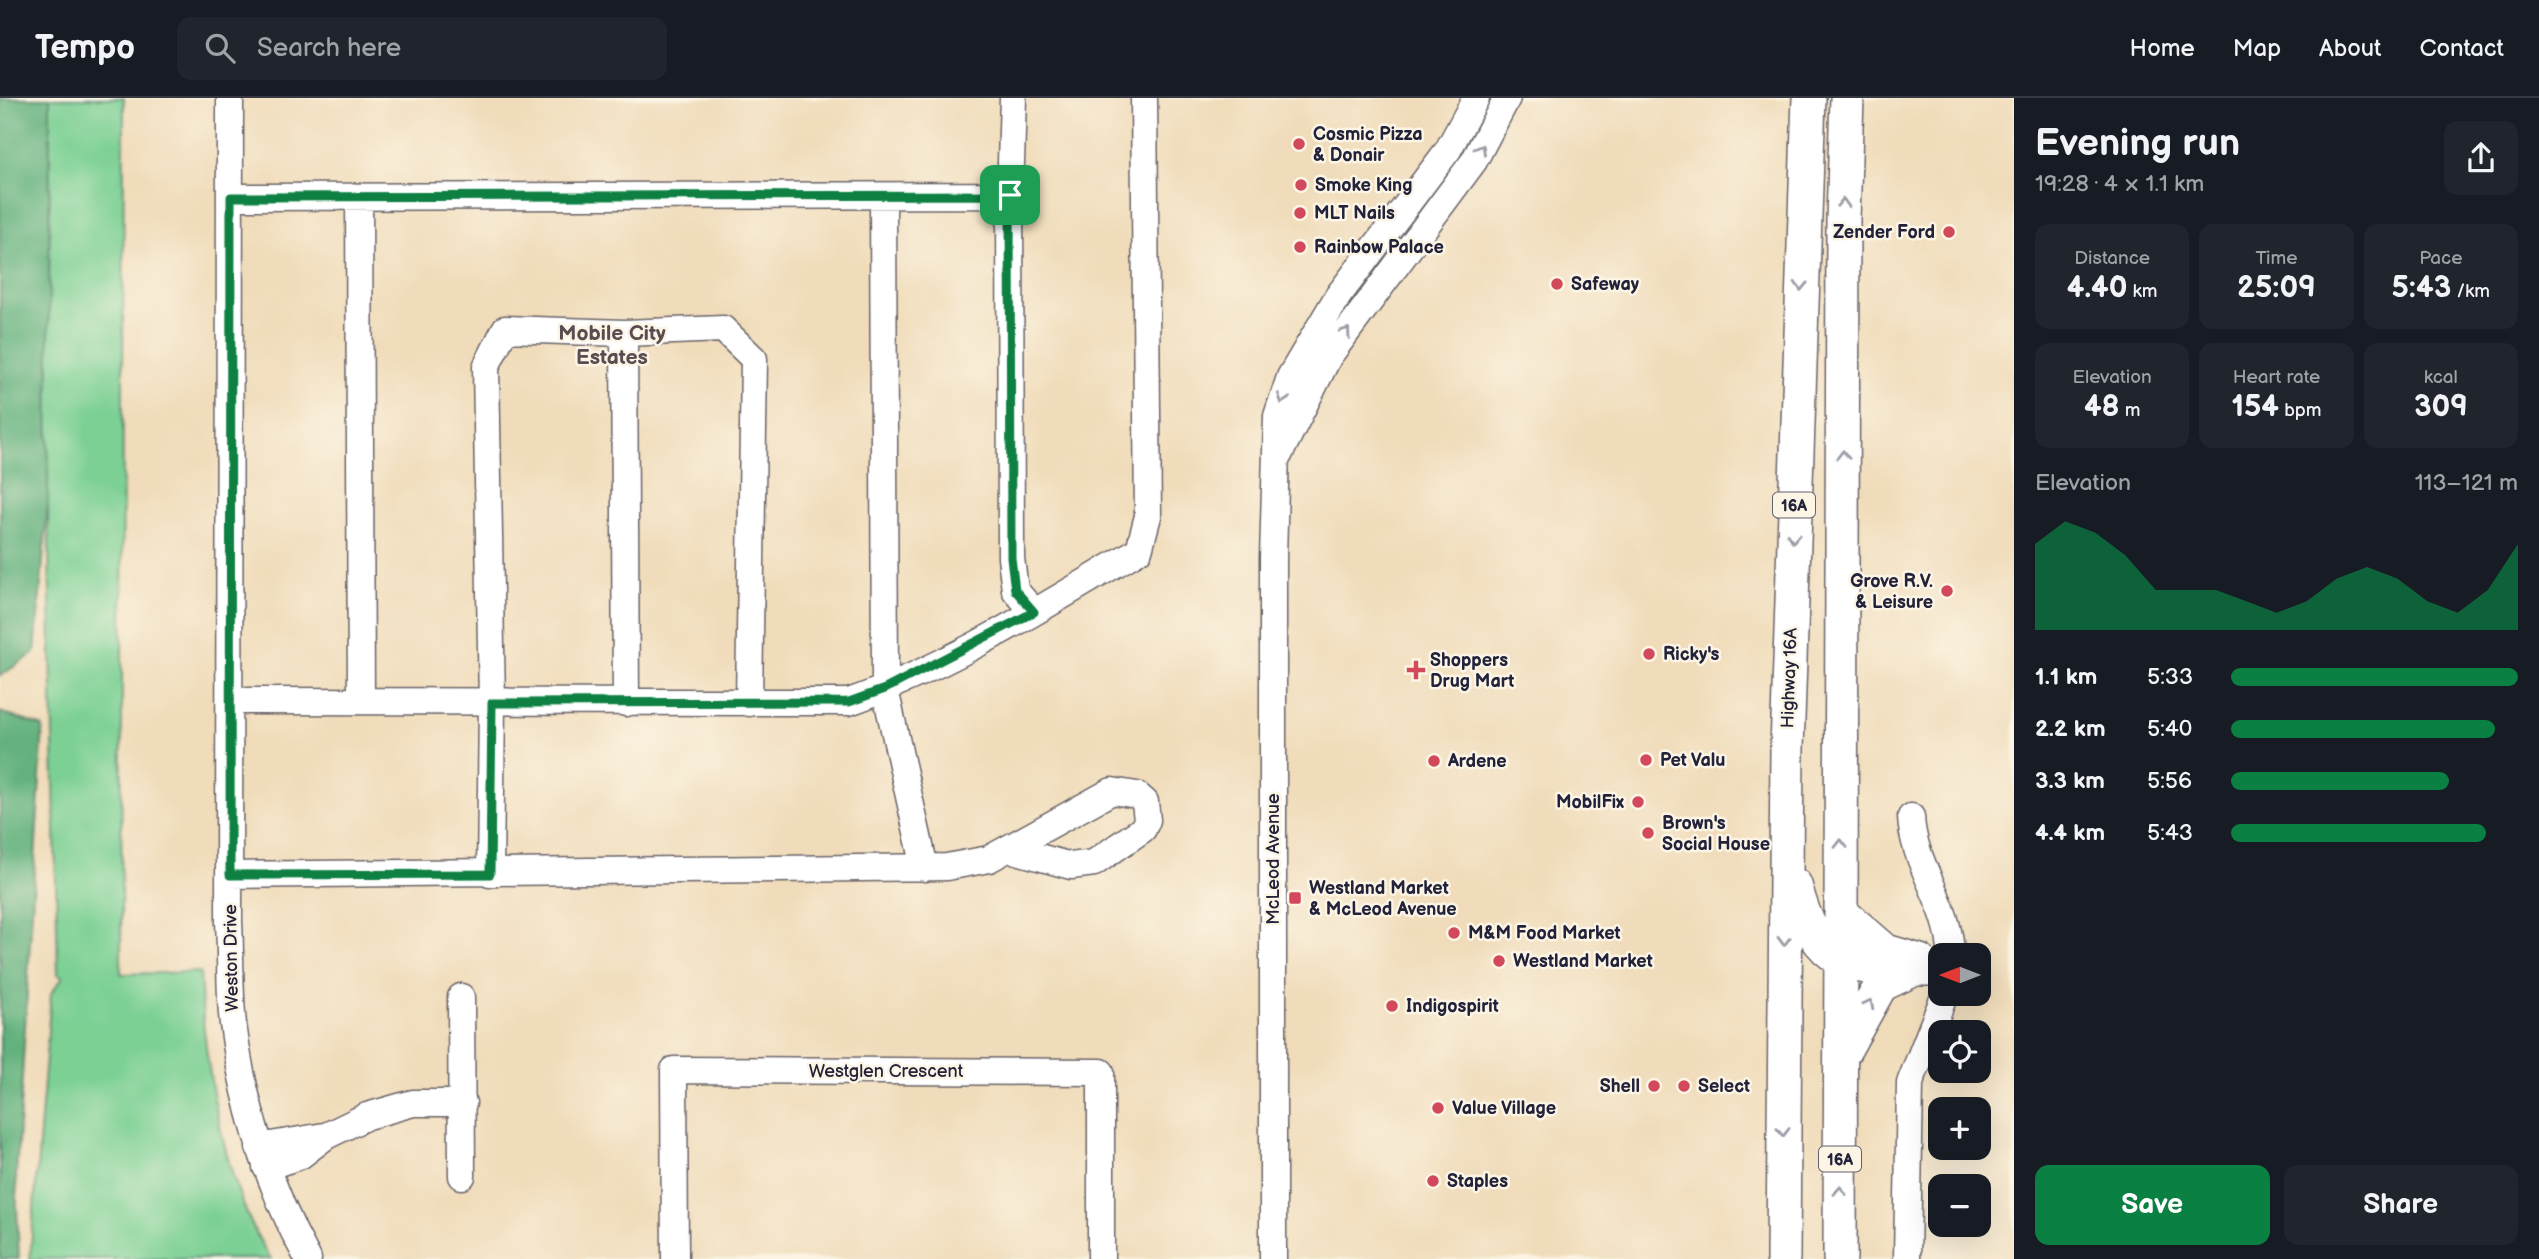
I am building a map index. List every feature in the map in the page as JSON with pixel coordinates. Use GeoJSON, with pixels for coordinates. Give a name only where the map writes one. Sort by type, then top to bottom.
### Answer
{"type":"FeatureCollection","features":[{"type":"Feature","properties":{"kind":"main road","name":"Highway 16A"},"geometry":{"type":"LineString","coordinates":[[1783,1259],[1785,848],[1795,439],[1809,98]]}},
{"type":"Feature","properties":{"kind":"main road","name":"16A"},"geometry":{"type":"LineString","coordinates":[[1840,1259],[1843,219],[1847,98]]}},
{"type":"Feature","properties":{"kind":"main road"},"geometry":{"type":"LineString","coordinates":[[1785,848],[1807,924],[1815,940],[1841,962],[1879,969],[1928,968]]}},
{"type":"Feature","properties":{"kind":"main road"},"geometry":{"type":"LineString","coordinates":[[1841,912],[1885,951],[1928,966]]}},
{"type":"Feature","properties":{"kind":"main road"},"geometry":{"type":"LineString","coordinates":[[1841,1059],[1881,985],[1928,970]]}},
{"type":"Feature","properties":{"kind":"street","name":"Weston Drive"},"geometry":{"type":"LineString","coordinates":[[230,98],[230,875],[233,1023],[262,1157],[292,1229],[308,1259]]}},
{"type":"Feature","properties":{"kind":"street"},"geometry":{"type":"LineString","coordinates":[[1013,98],[1010,195],[1011,558],[1015,590],[1034,612]]}},
{"type":"Feature","properties":{"kind":"street"},"geometry":{"type":"LineString","coordinates":[[232,701],[849,702],[885,689],[1034,612],[1139,550],[1148,516],[1144,98]]}},
{"type":"Feature","properties":{"kind":"street","name":"McLeod Avenue"},"geometry":{"type":"LineString","coordinates":[[1273,1259],[1273,546],[1277,416],[1290,377],[1338,296],[1448,150],[1476,98]]}},
{"type":"Feature","properties":{"kind":"street","name":"McLeod Avenue"},"geometry":{"type":"LineString","coordinates":[[1276,460],[1329,356],[1474,161],[1507,98]]}},
{"type":"Feature","properties":{"kind":"street"},"geometry":{"type":"LineString","coordinates":[[231,197],[1010,195]]}},
{"type":"Feature","properties":{"kind":"street"},"geometry":{"type":"LineString","coordinates":[[883,196],[885,689],[925,868]]}},
{"type":"Feature","properties":{"kind":"street"},"geometry":{"type":"LineString","coordinates":[[359,197],[361,700]]}},
{"type":"Feature","properties":{"kind":"street"},"geometry":{"type":"LineString","coordinates":[[490,874],[492,703],[486,367],[505,329],[624,333],[723,329],[754,359],[749,703]]}},
{"type":"Feature","properties":{"kind":"street"},"geometry":{"type":"LineString","coordinates":[[624,333],[626,703]]}},
{"type":"Feature","properties":{"kind":"street"},"geometry":{"type":"LineString","coordinates":[[1911,817],[1912,839],[1939,900],[1948,943]]}},
{"type":"Feature","properties":{"kind":"street"},"geometry":{"type":"LineString","coordinates":[[230,875],[925,868],[970,863],[1010,849]]}},
{"type":"Feature","properties":{"kind":"street"},"geometry":{"type":"LineString","coordinates":[[461,997],[461,1176]]}},
{"type":"Feature","properties":{"kind":"street"},"geometry":{"type":"LineString","coordinates":[[1907,1259],[1910,1083],[1940,1006]]}},
{"type":"Feature","properties":{"kind":"street","name":"Westglen Crescent"},"geometry":{"type":"LineString","coordinates":[[675,1259],[674,1070],[1101,1072],[1101,1259]]}},
{"type":"Feature","properties":{"kind":"street"},"geometry":{"type":"LineString","coordinates":[[262,1157],[300,1156],[326,1136],[367,1116],[413,1103],[463,1103]]}},
{"type":"Feature","properties":{"kind":"green space"},"geometry":{"type":"Polygon","coordinates":[[[0,98],[50,98],[48,504],[35,653],[0,676],[0,98]]]}},
{"type":"Feature","properties":{"kind":"green space"},"geometry":{"type":"Polygon","coordinates":[[[50,98],[124,98],[121,974],[200,972],[211,1081],[228,1159],[254,1230],[271,1259],[30,1259],[51,993],[63,977],[58,974],[48,504],[50,98]]]}},
{"type":"Feature","properties":{"kind":"green space"},"geometry":{"type":"Polygon","coordinates":[[[0,712],[43,727],[16,1177],[19,1259],[0,1259],[0,712]]]}},
{"type":"Feature","properties":{"kind":"place","name":"Cosmic Pizza & Donair"},"geometry":{"type":"Point","coordinates":[1299,144]}},
{"type":"Feature","properties":{"kind":"place","name":"Smoke King"},"geometry":{"type":"Point","coordinates":[1301,185]}},
{"type":"Feature","properties":{"kind":"place","name":"MLT Nails"},"geometry":{"type":"Point","coordinates":[1300,213]}},
{"type":"Feature","properties":{"kind":"place","name":"Zender Ford"},"geometry":{"type":"Point","coordinates":[1949,232]}},
{"type":"Feature","properties":{"kind":"place","name":"Rainbow Palace"},"geometry":{"type":"Point","coordinates":[1300,247]}},
{"type":"Feature","properties":{"kind":"place","name":"Safeway"},"geometry":{"type":"Point","coordinates":[1557,284]}},
{"type":"Feature","properties":{"kind":"place","name":"Grove R.V. & Leisure"},"geometry":{"type":"Point","coordinates":[1947,591]}},
{"type":"Feature","properties":{"kind":"place","name":"Ricky's"},"geometry":{"type":"Point","coordinates":[1649,654]}},
{"type":"Feature","properties":{"kind":"place","name":"Shoppers Drug Mart"},"geometry":{"type":"Point","coordinates":[1416,670]}},
{"type":"Feature","properties":{"kind":"place","name":"Pet Valu"},"geometry":{"type":"Point","coordinates":[1646,760]}},
{"type":"Feature","properties":{"kind":"place","name":"Ardene"},"geometry":{"type":"Point","coordinates":[1434,761]}},
{"type":"Feature","properties":{"kind":"place","name":"MobilFix"},"geometry":{"type":"Point","coordinates":[1638,802]}},
{"type":"Feature","properties":{"kind":"place","name":"Brown's Social House"},"geometry":{"type":"Point","coordinates":[1648,833]}},
{"type":"Feature","properties":{"kind":"place","name":"Westland Market & McLeod Avenue"},"geometry":{"type":"Point","coordinates":[1295,898]}},
{"type":"Feature","properties":{"kind":"place","name":"M&M Food Market"},"geometry":{"type":"Point","coordinates":[1454,933]}},
{"type":"Feature","properties":{"kind":"place","name":"Westland Market"},"geometry":{"type":"Point","coordinates":[1499,961]}},
{"type":"Feature","properties":{"kind":"place","name":"Indigospirit"},"geometry":{"type":"Point","coordinates":[1392,1006]}},
{"type":"Feature","properties":{"kind":"place","name":"Shell"},"geometry":{"type":"Point","coordinates":[1654,1086]}},
{"type":"Feature","properties":{"kind":"place","name":"Select"},"geometry":{"type":"Point","coordinates":[1684,1086]}},
{"type":"Feature","properties":{"kind":"place","name":"Value Village"},"geometry":{"type":"Point","coordinates":[1438,1108]}},
{"type":"Feature","properties":{"kind":"place","name":"Staples"},"geometry":{"type":"Point","coordinates":[1433,1181]}},
{"type":"Feature","properties":{"kind":"district","name":"Mobile City Estates"},"geometry":{"type":"Point","coordinates":[612,345]}},
{"type":"Feature","properties":{"kind":"route"},"geometry":{"type":"LineString","coordinates":[[1010,195],[1011,558],[1015,590],[1034,612],[885,689],[849,702],[492,703],[490,874],[230,875],[231,197],[1010,195]]}}]}
